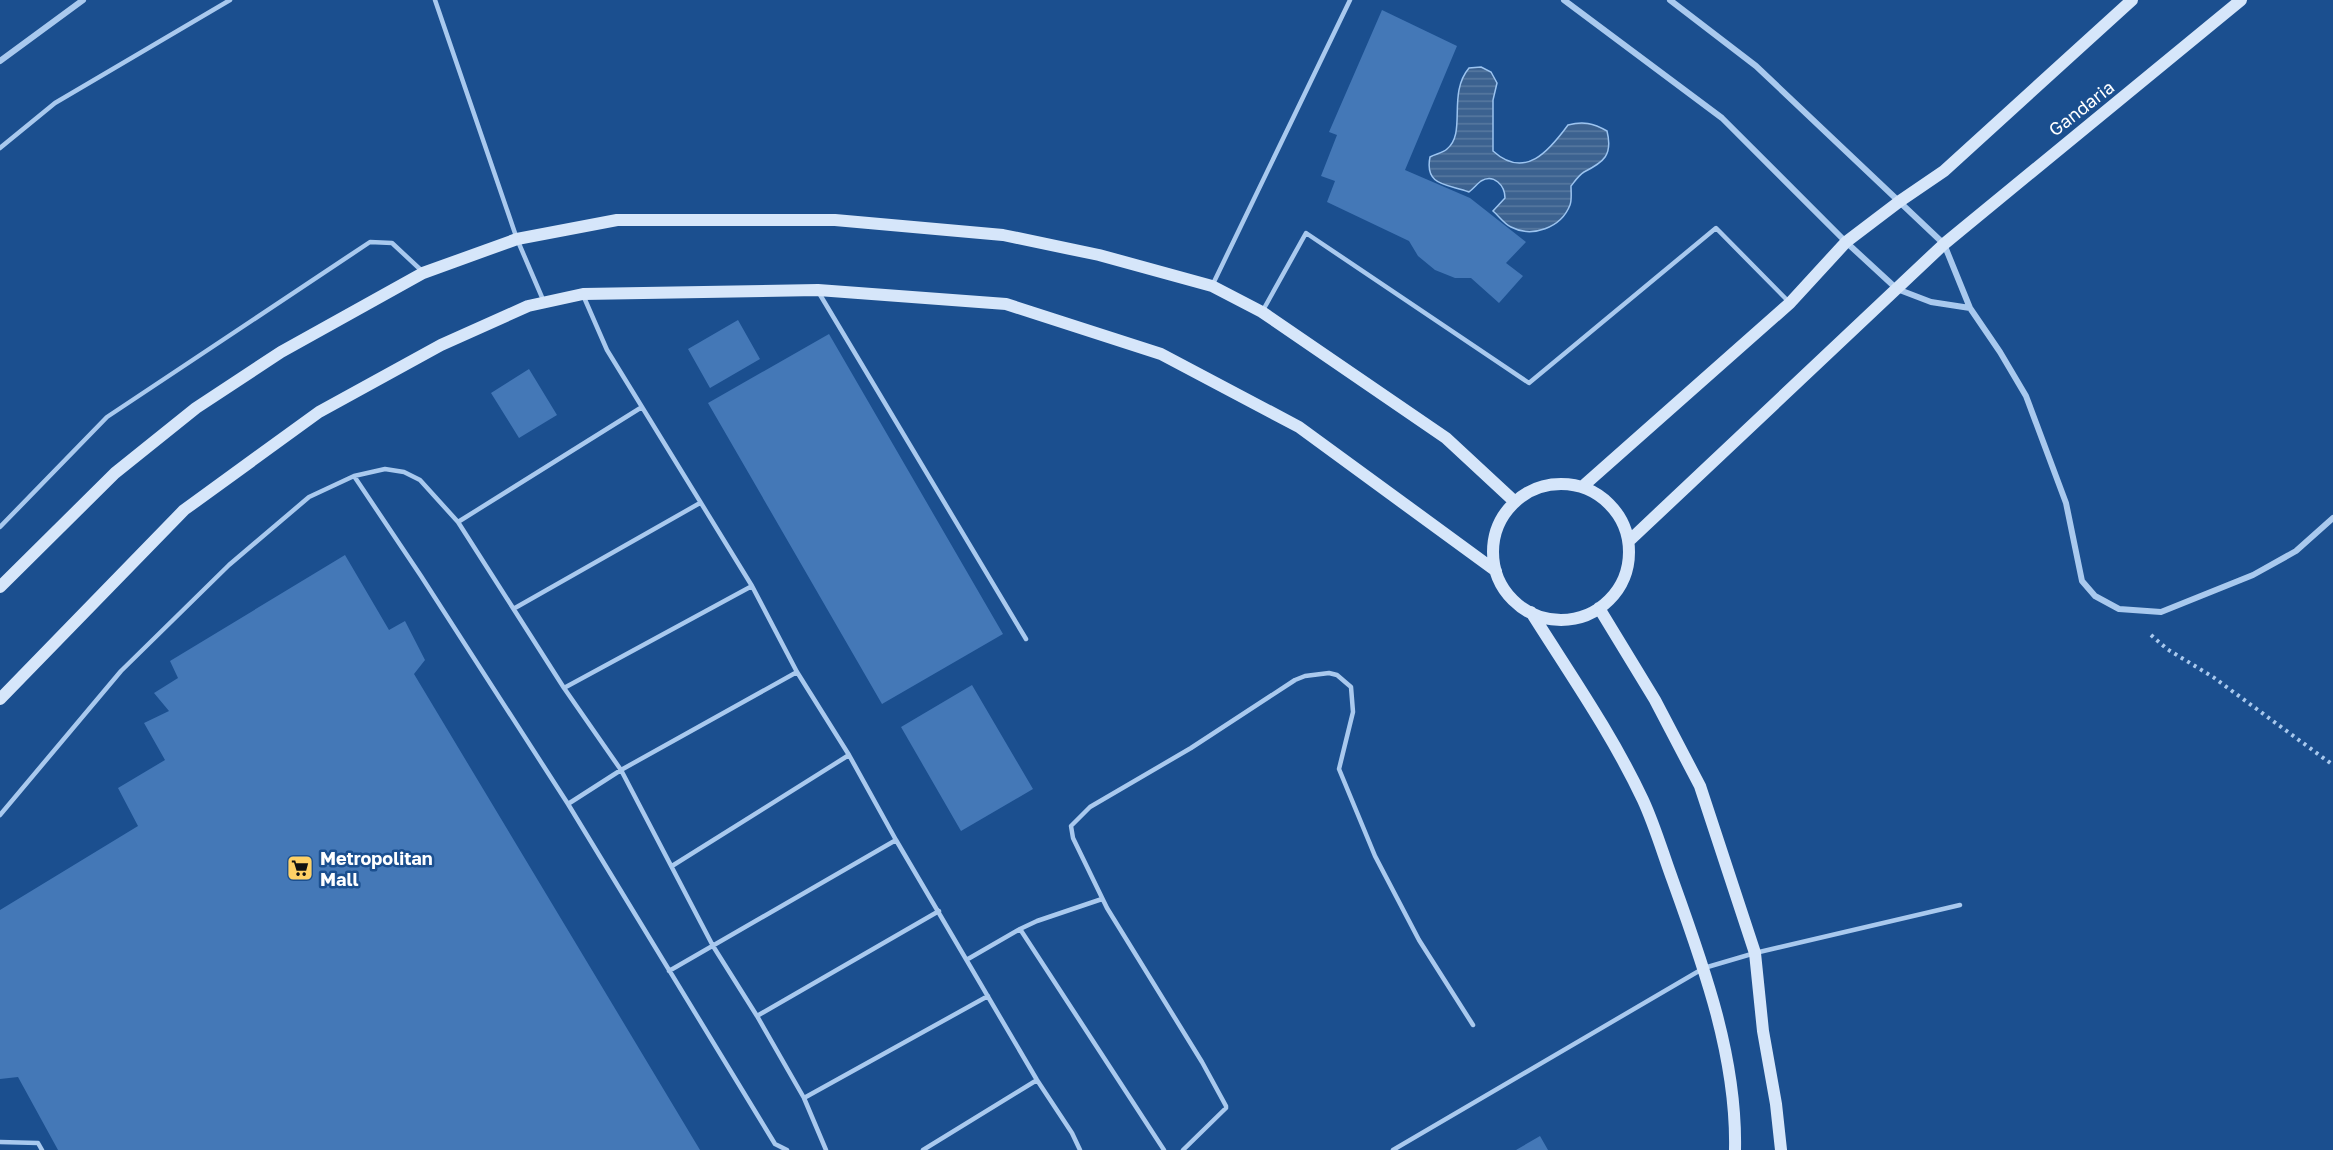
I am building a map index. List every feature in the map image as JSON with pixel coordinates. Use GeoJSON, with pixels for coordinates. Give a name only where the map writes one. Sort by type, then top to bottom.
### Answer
{"type":"FeatureCollection","features":[{"type":"Feature","properties":{"kind":"street"},"geometry":{"type":"LineString","coordinates":[[0,61],[83,0]]}},
{"type":"Feature","properties":{"kind":"street"},"geometry":{"type":"LineString","coordinates":[[1564,0],[1722,118],[1846,243],[1897,289],[1931,302],[1970,308]]}},
{"type":"Feature","properties":{"kind":"street"},"geometry":{"type":"LineString","coordinates":[[1670,0],[1756,66],[1944,244],[1970,308],[2026,396],[2066,503],[2082,581],[2095,596],[2119,609],[2161,612],[2253,575],[2295,551],[2333,518]]}},
{"type":"Feature","properties":{"kind":"street"},"geometry":{"type":"LineString","coordinates":[[1582,487],[1790,303],[1846,243],[1900,201],[1944,171],[2132,0]]}},
{"type":"Feature","properties":{"kind":"street","name":"Gandaria"},"geometry":{"type":"LineString","coordinates":[[1629,541],[1944,244],[2241,0]]}},
{"type":"Feature","properties":{"kind":"street"},"geometry":{"type":"LineString","coordinates":[[0,587],[115,473],[196,408],[281,351],[423,273],[517,239],[617,220],[835,220],[1003,234],[1099,255],[1212,286],[1262,312],[1446,438],[1515,502]]}},
{"type":"Feature","properties":{"kind":"street"},"geometry":{"type":"LineString","coordinates":[[0,699],[184,510],[329,406],[441,345],[528,306],[583,294],[818,290],[1006,304],[1161,354],[1299,428],[1496,571]]}},
{"type":"Feature","properties":{"kind":"street"},"geometry":{"type":"LineString","coordinates":[[1566,484],[1582,487],[1604,499],[1620,518],[1629,541],[1628,566],[1622,582],[1612,597],[1599,608],[1566,619],[1548,619],[1515,602],[1503,588],[1496,571],[1493,552],[1495,533],[1503,516],[1515,502],[1531,490],[1549,485],[1566,484]]}},
{"type":"Feature","properties":{"kind":"street"},"geometry":{"type":"LineString","coordinates":[[1599,608],[1655,700],[1701,786],[1755,953],[1763,1031],[1776,1104],[1781,1150]]}},
{"type":"Feature","properties":{"kind":"street"},"geometry":{"type":"LineString","coordinates":[[1531,612],[1604,727],[1644,801],[1704,968],[1729,1072],[1735,1126],[1735,1150]]}},
{"type":"Feature","properties":{"kind":"lane"},"geometry":{"type":"LineString","coordinates":[[0,148],[55,104],[230,0]]}},
{"type":"Feature","properties":{"kind":"lane"},"geometry":{"type":"LineString","coordinates":[[435,0],[517,239],[544,302]]}},
{"type":"Feature","properties":{"kind":"lane"},"geometry":{"type":"LineString","coordinates":[[1212,286],[1350,0]]}},
{"type":"Feature","properties":{"kind":"lane"},"geometry":{"type":"LineString","coordinates":[[1262,312],[1306,233],[1529,383],[1716,228],[1790,303]]}},
{"type":"Feature","properties":{"kind":"lane"},"geometry":{"type":"LineString","coordinates":[[0,527],[107,417],[370,243],[392,243],[423,273]]}},
{"type":"Feature","properties":{"kind":"lane"},"geometry":{"type":"LineString","coordinates":[[818,290],[1026,639]]}},
{"type":"Feature","properties":{"kind":"lane"},"geometry":{"type":"LineString","coordinates":[[583,294],[607,350],[752,586],[797,672],[849,755],[896,840],[1080,1150]]}},
{"type":"Feature","properties":{"kind":"lane"},"geometry":{"type":"LineString","coordinates":[[458,522],[642,407]]}},
{"type":"Feature","properties":{"kind":"lane"},"geometry":{"type":"LineString","coordinates":[[0,815],[121,671],[229,565],[309,497],[354,476],[386,469],[404,472],[420,480],[458,522],[564,688],[621,771],[713,946],[804,1098],[826,1150]]}},
{"type":"Feature","properties":{"kind":"lane"},"geometry":{"type":"LineString","coordinates":[[354,476],[568,804],[775,1144],[787,1150]]}},
{"type":"Feature","properties":{"kind":"lane"},"geometry":{"type":"LineString","coordinates":[[515,608],[700,503]]}},
{"type":"Feature","properties":{"kind":"lane"},"geometry":{"type":"LineString","coordinates":[[564,688],[752,586]]}},
{"type":"Feature","properties":{"kind":"lane"},"geometry":{"type":"LineString","coordinates":[[568,804],[621,771],[797,672]]}},
{"type":"Feature","properties":{"kind":"lane"},"geometry":{"type":"LineString","coordinates":[[1183,1150],[1226,1106],[1202,1062],[1102,898],[1073,838],[1071,826],[1090,807],[1191,748],[1295,680],[1314,674],[1337,675],[1351,687],[1354,701],[1353,712],[1339,769],[1375,856],[1419,940],[1473,1025]]}},
{"type":"Feature","properties":{"kind":"lane"},"geometry":{"type":"LineString","coordinates":[[672,866],[849,755]]}},
{"type":"Feature","properties":{"kind":"lane"},"geometry":{"type":"LineString","coordinates":[[669,971],[896,840]]}},
{"type":"Feature","properties":{"kind":"lane"},"geometry":{"type":"LineString","coordinates":[[968,958],[1037,921],[1102,898]]}},
{"type":"Feature","properties":{"kind":"lane"},"geometry":{"type":"LineString","coordinates":[[1393,1150],[1704,968],[1755,953],[1960,905]]}},
{"type":"Feature","properties":{"kind":"lane"},"geometry":{"type":"LineString","coordinates":[[757,1016],[939,911]]}},
{"type":"Feature","properties":{"kind":"lane"},"geometry":{"type":"LineString","coordinates":[[1020,929],[1164,1150]]}},
{"type":"Feature","properties":{"kind":"lane"},"geometry":{"type":"LineString","coordinates":[[804,1098],[988,996]]}},
{"type":"Feature","properties":{"kind":"lane"},"geometry":{"type":"LineString","coordinates":[[922,1150],[1037,1080]]}},
{"type":"Feature","properties":{"kind":"lane"},"geometry":{"type":"LineString","coordinates":[[0,1142],[38,1143],[42,1150]]}},
{"type":"Feature","properties":{"kind":"path"},"geometry":{"type":"LineString","coordinates":[[2119,609],[2168,649],[2213,677],[2333,765]]}},
{"type":"Feature","properties":{"kind":"water"},"geometry":{"type":"Polygon","coordinates":[[[1481,67],[1491,72],[1497,83],[1493,100],[1493,151],[1505,159],[1516,163],[1535,159],[1553,144],[1568,125],[1588,124],[1607,131],[1609,146],[1605,157],[1577,178],[1571,186],[1571,203],[1566,213],[1560,220],[1545,229],[1528,231],[1508,226],[1493,211],[1505,198],[1501,185],[1494,180],[1481,181],[1469,192],[1440,183],[1431,174],[1430,157],[1447,149],[1456,133],[1459,89],[1463,78],[1469,68],[1481,67]]]}},
{"type":"Feature","properties":{"kind":"building"},"geometry":{"type":"Polygon","coordinates":[[[1382,10],[1457,46],[1405,170],[1470,198],[1526,242],[1506,263],[1523,276],[1499,303],[1471,278],[1455,278],[1435,270],[1418,256],[1409,241],[1327,202],[1335,181],[1321,176],[1337,135],[1329,132],[1382,10]]]}},
{"type":"Feature","properties":{"kind":"building"},"geometry":{"type":"Polygon","coordinates":[[[738,320],[760,359],[710,388],[688,349],[738,320]]]}},
{"type":"Feature","properties":{"kind":"building"},"geometry":{"type":"Polygon","coordinates":[[[829,334],[1003,634],[882,704],[708,403],[829,334]]]}},
{"type":"Feature","properties":{"kind":"building"},"geometry":{"type":"Polygon","coordinates":[[[529,369],[557,415],[519,438],[491,393],[529,369]]]}},
{"type":"Feature","properties":{"kind":"building","name":"Metropolitan Mall"},"geometry":{"type":"Polygon","coordinates":[[[345,555],[389,630],[405,621],[425,660],[414,674],[700,1150],[58,1150],[18,1077],[0,1079],[0,910],[138,826],[118,788],[165,760],[144,723],[169,711],[154,693],[178,678],[170,661],[345,555]]]}},
{"type":"Feature","properties":{"kind":"building"},"geometry":{"type":"Polygon","coordinates":[[[972,685],[1033,789],[961,831],[901,727],[972,685]]]}},
{"type":"Feature","properties":{"kind":"building"},"geometry":{"type":"Polygon","coordinates":[[[1540,1136],[1548,1150],[1516,1150],[1540,1136]]]}},
{"type":"Feature","properties":{"kind":"place","name":"Metropolitan Mall"},"geometry":{"type":"Point","coordinates":[300,868]}}]}
